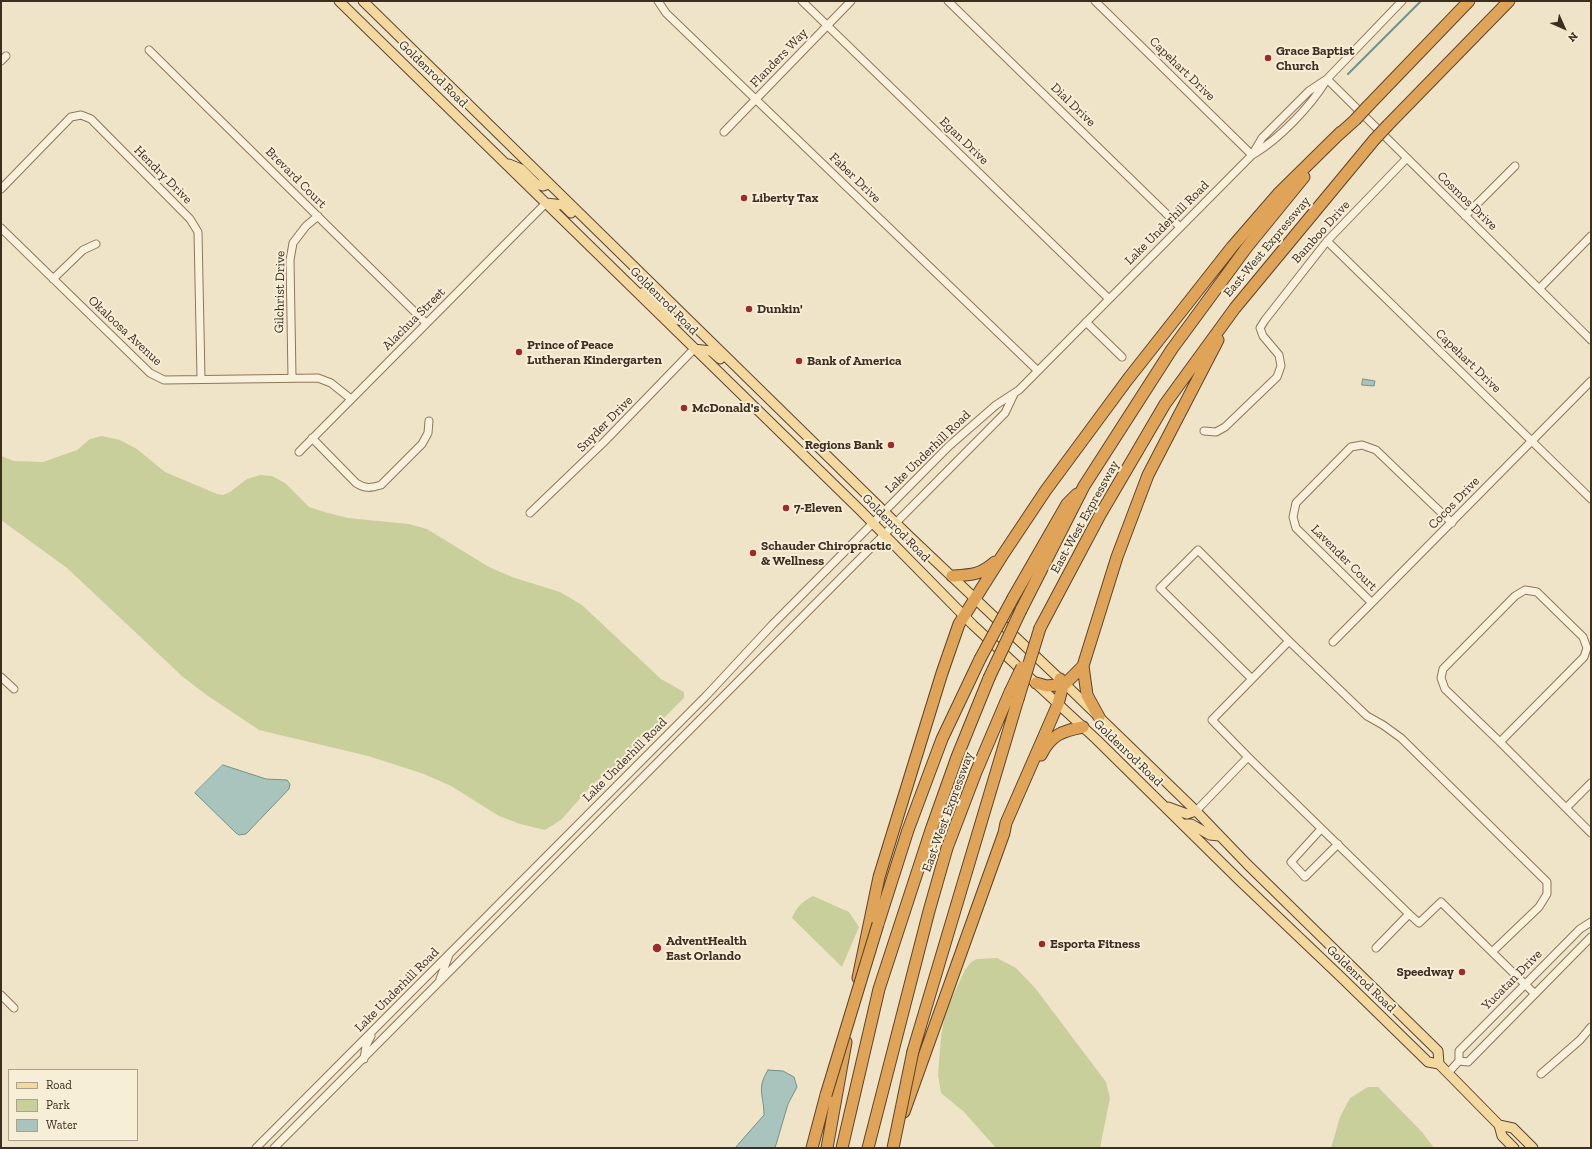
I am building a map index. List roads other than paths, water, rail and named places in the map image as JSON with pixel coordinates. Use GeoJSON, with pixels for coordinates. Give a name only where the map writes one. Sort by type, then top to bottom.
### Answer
{"type":"FeatureCollection","features":[{"type":"Feature","properties":{"kind":"highway","name":"East-West Expressway"},"geometry":{"type":"LineString","coordinates":[[842,1148],[879,989],[957,756],[989,678],[1021,610],[1084,486],[1172,349],[1247,247],[1341,132],[1355,120],[1469,1]]}},
{"type":"Feature","properties":{"kind":"highway","name":"East-West Expressway"},"geometry":{"type":"LineString","coordinates":[[868,1148],[929,911],[948,848],[976,772],[1014,695],[1040,628],[1100,515],[1165,404],[1235,308],[1374,140],[1509,1]]}},
{"type":"Feature","properties":{"kind":"highway"},"geometry":{"type":"LineString","coordinates":[[827,1148],[863,950],[879,877],[942,673],[959,624],[1046,490],[1089,430],[1232,247],[1278,194],[1341,132]]}},
{"type":"Feature","properties":{"kind":"highway"},"geometry":{"type":"LineString","coordinates":[[1099,717],[1087,695],[1083,666],[1117,557],[1148,475],[1235,308]]}},
{"type":"Feature","properties":{"kind":"highway"},"geometry":{"type":"LineString","coordinates":[[812,1148],[826,1095],[878,924],[908,830],[942,739],[980,659],[1013,598],[1067,504],[1084,486]]}},
{"type":"Feature","properties":{"kind":"highway"},"geometry":{"type":"LineString","coordinates":[[952,576],[981,573],[1002,556]]}},
{"type":"Feature","properties":{"kind":"highway"},"geometry":{"type":"LineString","coordinates":[[1036,683],[1047,686],[1062,683],[1083,666]]}},
{"type":"Feature","properties":{"kind":"highway"},"geometry":{"type":"LineString","coordinates":[[892,1148],[1004,833],[1006,823],[1058,704],[1062,683]]}},
{"type":"Feature","properties":{"kind":"highway"},"geometry":{"type":"LineString","coordinates":[[892,1148],[913,1051],[1014,695]]}},
{"type":"Feature","properties":{"kind":"highway"},"geometry":{"type":"LineString","coordinates":[[1004,833],[1012,823],[1046,745],[1066,730],[1083,727]]}},
{"type":"Feature","properties":{"kind":"main road","name":"Goldenrod Road"},"geometry":{"type":"LineString","coordinates":[[339,1],[873,523],[964,616],[1083,727],[1428,1062],[1439,1064],[1500,1126],[1502,1136],[1512,1145]]}},
{"type":"Feature","properties":{"kind":"main road","name":"Goldenrod Road"},"geometry":{"type":"LineString","coordinates":[[363,1],[884,512],[1196,811],[1219,836],[1438,1050],[1439,1064]]}},
{"type":"Feature","properties":{"kind":"main road"},"geometry":{"type":"LineString","coordinates":[[503,161],[521,169],[536,184],[543,186],[549,184]]}},
{"type":"Feature","properties":{"kind":"main road"},"geometry":{"type":"LineString","coordinates":[[546,203],[563,206],[573,216],[589,223]]}},
{"type":"Feature","properties":{"kind":"main road"},"geometry":{"type":"LineString","coordinates":[[639,293],[646,292],[674,319],[690,322]]}},
{"type":"Feature","properties":{"kind":"main road"},"geometry":{"type":"LineString","coordinates":[[694,349],[711,351],[722,361],[737,367]]}},
{"type":"Feature","properties":{"kind":"main road"},"geometry":{"type":"LineString","coordinates":[[1163,805],[1184,813],[1191,814],[1196,811]]}},
{"type":"Feature","properties":{"kind":"main road"},"geometry":{"type":"LineString","coordinates":[[1183,824],[1191,824],[1210,835],[1219,836]]}},
{"type":"Feature","properties":{"kind":"main road","name":"Goldenrod Road"},"geometry":{"type":"LineString","coordinates":[[1500,1126],[1512,1128],[1534,1148]]}},
{"type":"Feature","properties":{"kind":"main road"},"geometry":{"type":"LineString","coordinates":[[1512,1145],[1521,1144],[1525,1148]]}},
{"type":"Feature","properties":{"kind":"street","name":"Faber Drive"},"geometry":{"type":"LineString","coordinates":[[658,1],[666,13],[1038,371]]}},
{"type":"Feature","properties":{"kind":"street","name":"Egan Drive"},"geometry":{"type":"LineString","coordinates":[[802,1],[1109,299]]}},
{"type":"Feature","properties":{"kind":"street","name":"Flanders Way"},"geometry":{"type":"LineString","coordinates":[[724,132],[851,1]]}},
{"type":"Feature","properties":{"kind":"street","name":"Dial Drive"},"geometry":{"type":"LineString","coordinates":[[948,1],[1180,227]]}},
{"type":"Feature","properties":{"kind":"street","name":"Capehart Drive"},"geometry":{"type":"LineString","coordinates":[[1095,1],[1252,155]]}},
{"type":"Feature","properties":{"kind":"street","name":"Lake Underhill Road"},"geometry":{"type":"LineString","coordinates":[[256,1148],[706,696],[772,625],[884,512],[972,425],[996,405],[1014,394],[1038,371],[1252,155],[1269,145],[1316,98],[1327,79],[1402,1]]}},
{"type":"Feature","properties":{"kind":"street","name":"Brevard Court"},"geometry":{"type":"LineString","coordinates":[[149,50],[426,323]]}},
{"type":"Feature","properties":{"kind":"street","name":"Cosmos Drive"},"geometry":{"type":"LineString","coordinates":[[1327,79],[1591,340]]}},
{"type":"Feature","properties":{"kind":"street","name":"Hendry Drive"},"geometry":{"type":"LineString","coordinates":[[1,189],[71,118],[81,115],[91,119],[190,219],[198,232],[201,378]]}},
{"type":"Feature","properties":{"kind":"street","name":"Bamboo Drive"},"geometry":{"type":"LineString","coordinates":[[1204,432],[1216,432],[1224,427],[1277,377],[1281,366],[1279,355],[1263,336],[1260,328],[1327,240],[1407,158]]}},
{"type":"Feature","properties":{"kind":"street"},"geometry":{"type":"LineString","coordinates":[[1465,216],[1515,166]]}},
{"type":"Feature","properties":{"kind":"street","name":"Alachua Street"},"geometry":{"type":"LineString","coordinates":[[299,452],[546,203]]}},
{"type":"Feature","properties":{"kind":"street","name":"Gilchrist Drive"},"geometry":{"type":"LineString","coordinates":[[292,377],[290,260],[293,243],[306,226],[318,216]]}},
{"type":"Feature","properties":{"kind":"street","name":"Okaloosa Avenue"},"geometry":{"type":"LineString","coordinates":[[1,228],[150,373],[164,380],[201,378],[318,378],[331,383],[351,399]]}},
{"type":"Feature","properties":{"kind":"street"},"geometry":{"type":"LineString","coordinates":[[1540,288],[1591,236]]}},
{"type":"Feature","properties":{"kind":"street","name":"Capehart Drive"},"geometry":{"type":"LineString","coordinates":[[1327,240],[1591,499]]}},
{"type":"Feature","properties":{"kind":"street"},"geometry":{"type":"LineString","coordinates":[[54,279],[82,250],[96,244]]}},
{"type":"Feature","properties":{"kind":"street"},"geometry":{"type":"LineString","coordinates":[[1086,322],[1122,357]]}},
{"type":"Feature","properties":{"kind":"street","name":"Snyder Drive"},"geometry":{"type":"LineString","coordinates":[[530,513],[604,442],[694,349]]}},
{"type":"Feature","properties":{"kind":"street","name":"Cocos Drive"},"geometry":{"type":"LineString","coordinates":[[1333,642],[1591,381]]}},
{"type":"Feature","properties":{"kind":"street","name":"Lake Underhill Road"},"geometry":{"type":"LineString","coordinates":[[274,1148],[1005,413],[1014,394]]}},
{"type":"Feature","properties":{"kind":"street"},"geometry":{"type":"LineString","coordinates":[[312,438],[356,484],[363,487],[373,488],[381,485],[422,444],[428,433],[429,421]]}},
{"type":"Feature","properties":{"kind":"street","name":"Lavender Court"},"geometry":{"type":"LineString","coordinates":[[1372,602],[1296,528],[1293,517],[1296,503],[1351,447],[1362,445],[1376,450],[1452,523]]}},
{"type":"Feature","properties":{"kind":"street"},"geometry":{"type":"LineString","coordinates":[[1252,679],[1160,588],[1198,550],[1367,716],[1401,738],[1547,882],[1547,894],[1539,907],[1492,952]]}},
{"type":"Feature","properties":{"kind":"street"},"geometry":{"type":"LineString","coordinates":[[1500,742],[1584,657],[1587,648],[1583,637],[1538,592],[1524,590],[1515,596],[1443,669],[1441,678],[1445,689],[1591,833]]}},
{"type":"Feature","properties":{"kind":"street"},"geometry":{"type":"LineString","coordinates":[[1289,641],[1212,720],[1321,829],[1419,923],[1441,902],[1534,994]]}},
{"type":"Feature","properties":{"kind":"street"},"geometry":{"type":"LineString","coordinates":[[1,676],[14,689]]}},
{"type":"Feature","properties":{"kind":"street"},"geometry":{"type":"LineString","coordinates":[[1196,811],[1248,757]]}},
{"type":"Feature","properties":{"kind":"street"},"geometry":{"type":"LineString","coordinates":[[1566,808],[1591,783]]}},
{"type":"Feature","properties":{"kind":"street"},"geometry":{"type":"LineString","coordinates":[[597,806],[610,811]]}},
{"type":"Feature","properties":{"kind":"street"},"geometry":{"type":"LineString","coordinates":[[597,806],[602,818]]}},
{"type":"Feature","properties":{"kind":"street"},"geometry":{"type":"LineString","coordinates":[[1321,829],[1291,862],[1305,877],[1338,844]]}},
{"type":"Feature","properties":{"kind":"street"},"geometry":{"type":"LineString","coordinates":[[1376,948],[1409,914]]}},
{"type":"Feature","properties":{"kind":"street","name":"Yucatan Drive"},"geometry":{"type":"LineString","coordinates":[[1448,1073],[1459,1061],[1459,1051],[1580,929],[1591,922]]}},
{"type":"Feature","properties":{"kind":"street","name":"Yucatan Drive"},"geometry":{"type":"LineString","coordinates":[[1459,1061],[1468,1062],[1591,937]]}},
{"type":"Feature","properties":{"kind":"street"},"geometry":{"type":"LineString","coordinates":[[437,985],[445,969],[450,953]]}},
{"type":"Feature","properties":{"kind":"street"},"geometry":{"type":"LineString","coordinates":[[1,995],[14,1008]]}},
{"type":"Feature","properties":{"kind":"street"},"geometry":{"type":"LineString","coordinates":[[1541,1074],[1580,1040],[1591,1027]]}},
{"type":"Feature","properties":{"kind":"street"},"geometry":{"type":"LineString","coordinates":[[364,1059],[366,1046],[375,1029]]}},
{"type":"Feature","properties":{"kind":"water"},"geometry":{"type":"Polygon","coordinates":[[[1363,379],[1375,381],[1374,386],[1362,385],[1363,379]]]}},
{"type":"Feature","properties":{"kind":"water"},"geometry":{"type":"Polygon","coordinates":[[[223,765],[266,779],[287,780],[290,784],[289,789],[246,834],[239,835],[236,833],[195,793],[223,765]]]}},
{"type":"Feature","properties":{"kind":"water"},"geometry":{"type":"Polygon","coordinates":[[[768,1070],[783,1071],[794,1077],[797,1087],[788,1104],[775,1148],[735,1148],[764,1115],[761,1087],[768,1070]]]}},
{"type":"Feature","properties":{"kind":"waterway"},"geometry":{"type":"LineString","coordinates":[[1348,74],[1421,1]]}},
{"type":"Feature","properties":{"kind":"place","name":"Grace Baptist Church"},"geometry":{"type":"Point","coordinates":[1268,58]}},
{"type":"Feature","properties":{"kind":"place","name":"Liberty Tax"},"geometry":{"type":"Point","coordinates":[744,198]}},
{"type":"Feature","properties":{"kind":"place","name":"Dunkin'"},"geometry":{"type":"Point","coordinates":[749,309]}},
{"type":"Feature","properties":{"kind":"place","name":"Prince of Peace Lutheran Kindergarten"},"geometry":{"type":"Point","coordinates":[519,352]}},
{"type":"Feature","properties":{"kind":"place","name":"Bank of America"},"geometry":{"type":"Point","coordinates":[799,361]}},
{"type":"Feature","properties":{"kind":"place","name":"McDonald's"},"geometry":{"type":"Point","coordinates":[684,408]}},
{"type":"Feature","properties":{"kind":"place","name":"Regions Bank"},"geometry":{"type":"Point","coordinates":[891,445]}},
{"type":"Feature","properties":{"kind":"place","name":"7-Eleven"},"geometry":{"type":"Point","coordinates":[786,508]}},
{"type":"Feature","properties":{"kind":"place","name":"Schauder Chiropractic & Wellness"},"geometry":{"type":"Point","coordinates":[753,553]}},
{"type":"Feature","properties":{"kind":"place","name":"Esporta Fitness"},"geometry":{"type":"Point","coordinates":[1042,944]}},
{"type":"Feature","properties":{"kind":"place","name":"AdventHealth East Orlando"},"geometry":{"type":"Point","coordinates":[657,948]}},
{"type":"Feature","properties":{"kind":"place","name":"Speedway"},"geometry":{"type":"Point","coordinates":[1462,972]}}]}
